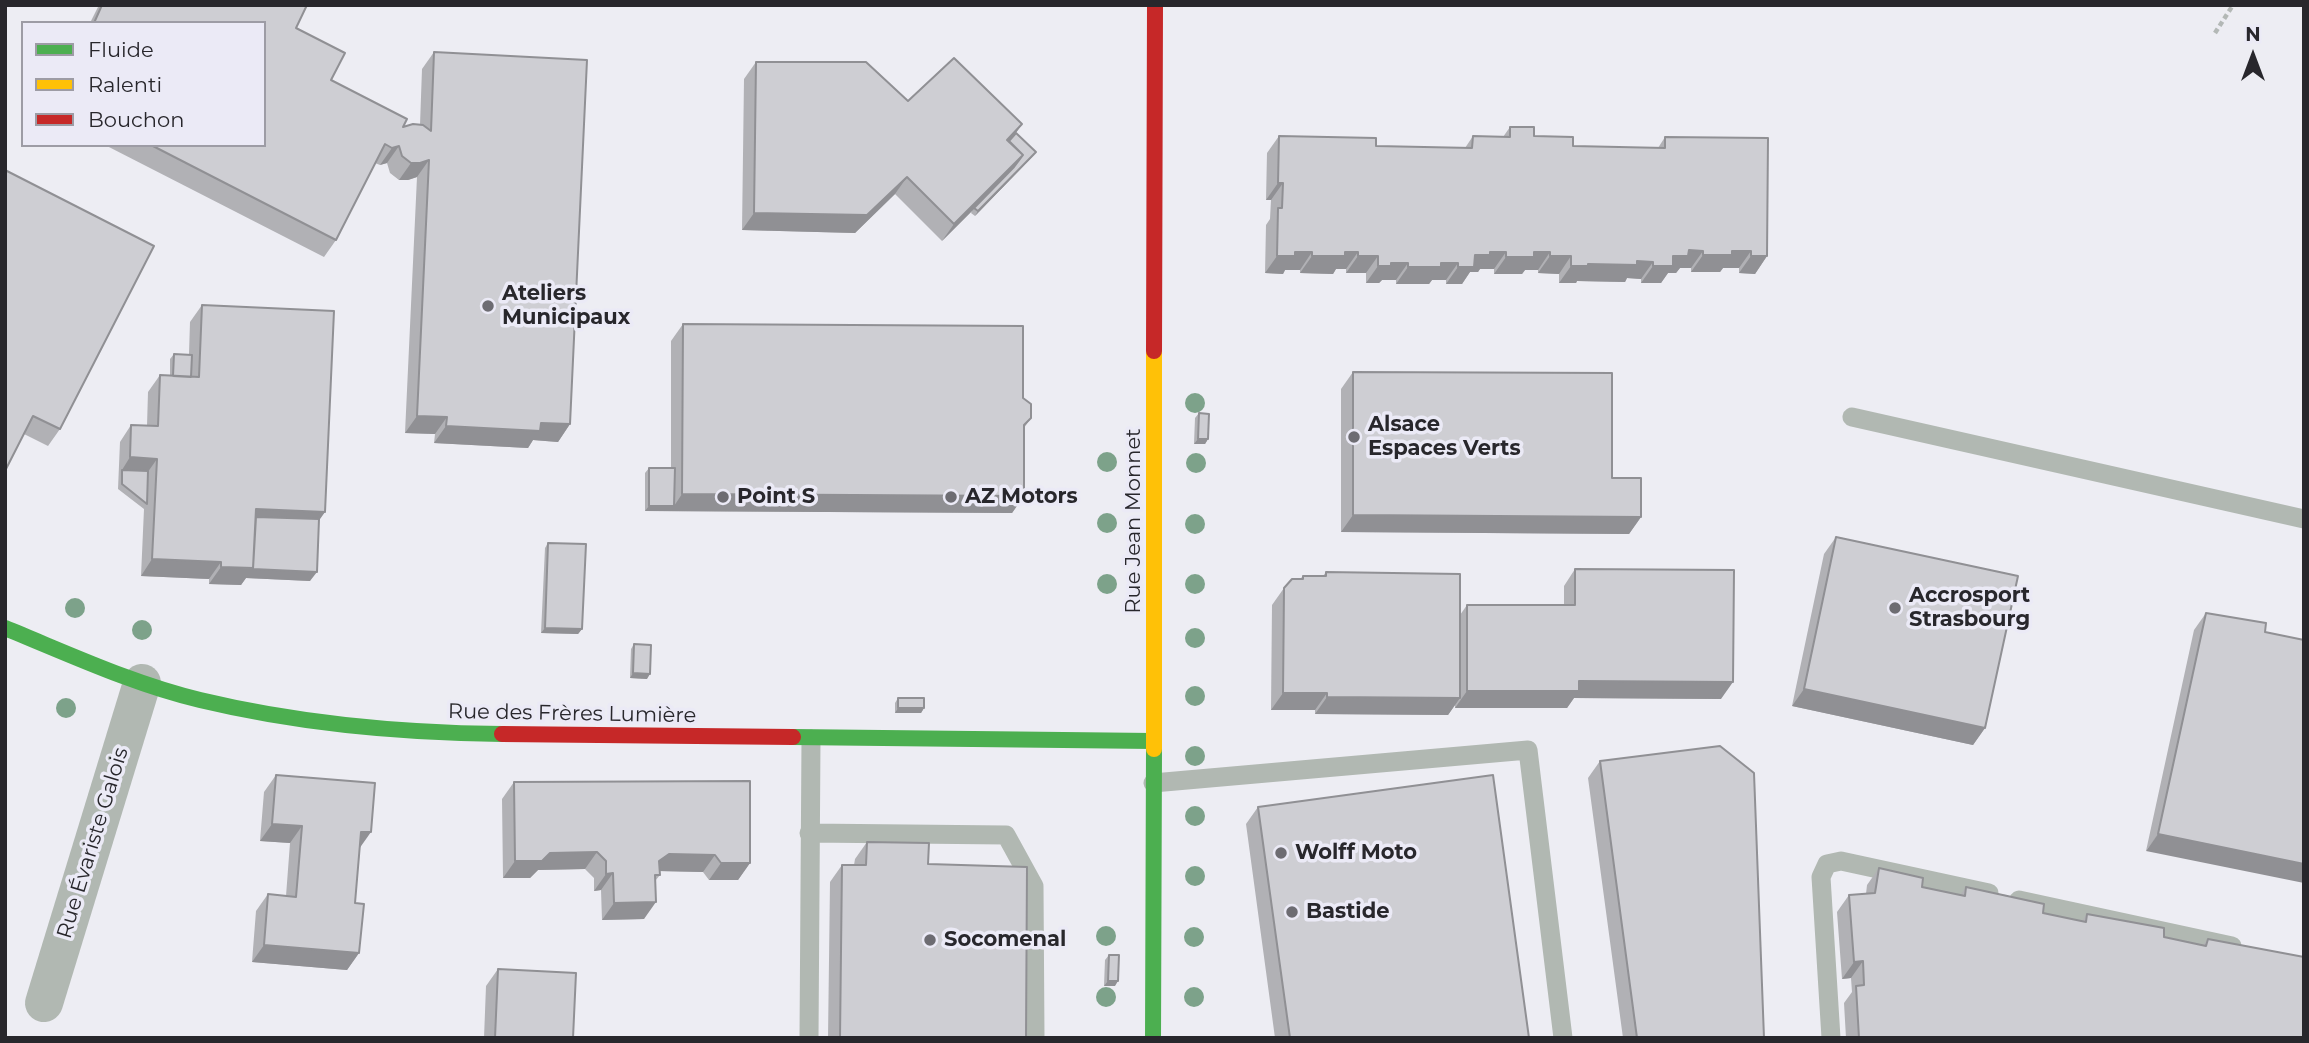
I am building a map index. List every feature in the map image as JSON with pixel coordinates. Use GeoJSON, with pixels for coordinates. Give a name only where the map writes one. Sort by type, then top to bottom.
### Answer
{"type":"FeatureCollection","features":[{"type":"Feature","properties":{"kind":"street","name":"Rue Jean Monnet"},"geometry":{"type":"LineString","coordinates":[[1153,1038],[1155,5]]}},
{"type":"Feature","properties":{"kind":"street","name":"Rue des Frères Lumière"},"geometry":{"type":"LineString","coordinates":[[5,628],[142,683],[199,700],[311,722],[433,733],[1153,741]]}},
{"type":"Feature","properties":{"kind":"street","name":"Rue Évariste Galois"},"geometry":{"type":"LineString","coordinates":[[44,1003],[142,683]]}},
{"type":"Feature","properties":{"kind":"lane"},"geometry":{"type":"LineString","coordinates":[[1852,417],[2304,519]]}},
{"type":"Feature","properties":{"kind":"lane"},"geometry":{"type":"LineString","coordinates":[[808,1038],[811,738]]}},
{"type":"Feature","properties":{"kind":"lane"},"geometry":{"type":"LineString","coordinates":[[1153,783],[1528,750],[1563,1038]]}},
{"type":"Feature","properties":{"kind":"lane"},"geometry":{"type":"LineString","coordinates":[[809,833],[1006,835],[1034,886],[1035,1038]]}},
{"type":"Feature","properties":{"kind":"lane"},"geometry":{"type":"LineString","coordinates":[[1831,1038],[1821,877],[1827,863],[1841,861],[2249,950]]}},
{"type":"Feature","properties":{"kind":"path"},"geometry":{"type":"LineString","coordinates":[[2215,33],[2233,5]]}},
{"type":"Feature","properties":{"kind":"building","name":"Ateliers Municipaux"},"geometry":{"type":"Polygon","coordinates":[[[102,5],[307,5],[296,28],[345,53],[331,80],[407,119],[403,127],[423,125],[431,131],[434,52],[587,60],[570,424],[541,423],[540,431],[446,426],[447,417],[417,416],[429,160],[411,163],[402,156],[399,146],[392,148],[385,144],[336,240],[155,147],[266,147],[266,21],[95,21],[102,5]]]}},
{"type":"Feature","properties":{"kind":"building"},"geometry":{"type":"Polygon","coordinates":[[[954,58],[1022,124],[1007,140],[1023,155],[954,224],[907,177],[867,215],[754,213],[756,62],[866,62],[908,101],[954,58]]]}},
{"type":"Feature","properties":{"kind":"building"},"geometry":{"type":"Polygon","coordinates":[[[1510,127],[1534,127],[1534,136],[1573,137],[1573,146],[1665,148],[1665,137],[1768,138],[1767,256],[1751,256],[1751,251],[1732,251],[1732,255],[1703,255],[1703,251],[1689,250],[1688,256],[1673,256],[1673,266],[1653,266],[1653,262],[1637,261],[1637,265],[1571,266],[1571,256],[1550,256],[1550,252],[1534,252],[1534,257],[1506,257],[1506,252],[1490,252],[1490,255],[1475,255],[1474,267],[1441,263],[1441,267],[1408,267],[1408,263],[1378,266],[1378,256],[1358,256],[1358,252],[1345,252],[1345,256],[1312,256],[1312,252],[1295,252],[1295,256],[1277,256],[1278,208],[1282,208],[1283,183],[1278,183],[1279,136],[1376,138],[1376,146],[1472,148],[1473,136],[1510,137],[1510,127]]]}},
{"type":"Feature","properties":{"kind":"building"},"geometry":{"type":"Polygon","coordinates":[[[1016,133],[1036,152],[978,211],[974,208],[1023,155],[1009,141],[1016,133]]]}},
{"type":"Feature","properties":{"kind":"building"},"geometry":{"type":"Polygon","coordinates":[[[5,170],[154,246],[60,429],[33,416],[6,469],[5,468],[5,170]]]}},
{"type":"Feature","properties":{"kind":"building"},"geometry":{"type":"Polygon","coordinates":[[[202,305],[334,311],[325,512],[256,509],[253,568],[221,567],[221,562],[152,559],[157,459],[130,457],[131,425],[158,426],[160,375],[199,377],[202,305]]]}},
{"type":"Feature","properties":{"kind":"building"},"geometry":{"type":"Polygon","coordinates":[[[683,324],[1023,326],[1023,398],[1031,404],[1031,418],[1024,425],[1024,496],[682,494],[683,324]]]}},
{"type":"Feature","properties":{"kind":"building"},"geometry":{"type":"Polygon","coordinates":[[[174,354],[192,355],[191,377],[173,376],[174,354]]]}},
{"type":"Feature","properties":{"kind":"building"},"geometry":{"type":"Polygon","coordinates":[[[1353,372],[1612,373],[1612,478],[1641,478],[1641,517],[1353,515],[1353,372]]]}},
{"type":"Feature","properties":{"kind":"building"},"geometry":{"type":"Polygon","coordinates":[[[1199,413],[1209,414],[1208,439],[1198,439],[1199,413]]]}},
{"type":"Feature","properties":{"kind":"building"},"geometry":{"type":"Polygon","coordinates":[[[649,468],[675,468],[674,506],[649,506],[649,468]]]}},
{"type":"Feature","properties":{"kind":"building"},"geometry":{"type":"Polygon","coordinates":[[[122,470],[148,471],[147,504],[122,484],[122,470]]]}},
{"type":"Feature","properties":{"kind":"building"},"geometry":{"type":"Polygon","coordinates":[[[256,517],[319,519],[317,572],[253,569],[256,517]]]}},
{"type":"Feature","properties":{"kind":"building"},"geometry":{"type":"Polygon","coordinates":[[[1836,537],[2018,576],[1985,728],[1804,689],[1836,537]]]}},
{"type":"Feature","properties":{"kind":"building"},"geometry":{"type":"Polygon","coordinates":[[[548,543],[586,544],[582,629],[545,628],[548,543]]]}},
{"type":"Feature","properties":{"kind":"building"},"geometry":{"type":"Polygon","coordinates":[[[1575,569],[1734,570],[1733,682],[1579,681],[1579,691],[1467,691],[1467,605],[1575,605],[1575,569]]]}},
{"type":"Feature","properties":{"kind":"building"},"geometry":{"type":"Polygon","coordinates":[[[1326,572],[1460,574],[1460,698],[1327,697],[1327,693],[1283,693],[1284,588],[1292,579],[1326,576],[1326,572]]]}},
{"type":"Feature","properties":{"kind":"building"},"geometry":{"type":"Polygon","coordinates":[[[2206,613],[2266,623],[2265,632],[2304,640],[2304,864],[2158,834],[2206,613]]]}},
{"type":"Feature","properties":{"kind":"building"},"geometry":{"type":"Polygon","coordinates":[[[634,644],[651,645],[650,674],[633,673],[634,644]]]}},
{"type":"Feature","properties":{"kind":"building"},"geometry":{"type":"Polygon","coordinates":[[[898,698],[924,698],[924,708],[898,708],[898,698]]]}},
{"type":"Feature","properties":{"kind":"building"},"geometry":{"type":"Polygon","coordinates":[[[1720,746],[1754,773],[1764,1038],[1637,1038],[1600,761],[1720,746]]]}},
{"type":"Feature","properties":{"kind":"building"},"geometry":{"type":"Polygon","coordinates":[[[276,775],[375,783],[371,832],[361,832],[355,903],[364,904],[359,953],[264,945],[268,894],[296,897],[302,826],[272,824],[276,775]]]}},
{"type":"Feature","properties":{"kind":"building"},"geometry":{"type":"Polygon","coordinates":[[[1493,775],[1529,1038],[1290,1038],[1258,807],[1493,775]]]}},
{"type":"Feature","properties":{"kind":"building"},"geometry":{"type":"Polygon","coordinates":[[[750,781],[750,863],[721,863],[715,855],[669,854],[659,861],[660,875],[655,875],[656,902],[614,903],[613,873],[606,874],[606,861],[597,852],[550,853],[542,861],[515,861],[514,782],[750,781]]]}},
{"type":"Feature","properties":{"kind":"building"},"geometry":{"type":"Polygon","coordinates":[[[867,842],[929,843],[928,864],[1027,867],[1026,1038],[840,1038],[842,865],[866,865],[867,842]]]}},
{"type":"Feature","properties":{"kind":"building"},"geometry":{"type":"Polygon","coordinates":[[[1879,868],[1923,878],[1922,887],[1965,896],[1966,887],[2044,904],[2043,913],[2086,922],[2087,914],[2164,928],[2164,937],[2206,946],[2208,939],[2304,957],[2304,1038],[1859,1038],[1856,986],[1864,985],[1863,961],[1854,962],[1849,895],[1875,893],[1879,868]]]}},
{"type":"Feature","properties":{"kind":"building"},"geometry":{"type":"Polygon","coordinates":[[[1109,955],[1119,955],[1118,981],[1108,981],[1109,955]]]}},
{"type":"Feature","properties":{"kind":"building"},"geometry":{"type":"Polygon","coordinates":[[[498,969],[576,973],[573,1038],[495,1038],[498,969]]]}},
{"type":"Feature","properties":{"kind":"traffic: fast"},"geometry":{"type":"LineString","coordinates":[[5,628],[101,668],[200,700],[350,726],[502,734]]}},
{"type":"Feature","properties":{"kind":"traffic: fast"},"geometry":{"type":"LineString","coordinates":[[793,737],[1153,741]]}},
{"type":"Feature","properties":{"kind":"traffic: fast"},"geometry":{"type":"LineString","coordinates":[[1153,1038],[1154,749]]}},
{"type":"Feature","properties":{"kind":"traffic: slow"},"geometry":{"type":"LineString","coordinates":[[1154,351],[1154,749]]}},
{"type":"Feature","properties":{"kind":"traffic: jam"},"geometry":{"type":"LineString","coordinates":[[1154,351],[1155,5]]}},
{"type":"Feature","properties":{"kind":"traffic: jam"},"geometry":{"type":"LineString","coordinates":[[502,734],[793,737]]}},
{"type":"Feature","properties":{"kind":"place","name":"Ateliers Municipaux"},"geometry":{"type":"Point","coordinates":[488,306]}},
{"type":"Feature","properties":{"kind":"place","name":"Alsace Espaces Verts"},"geometry":{"type":"Point","coordinates":[1354,437]}},
{"type":"Feature","properties":{"kind":"place","name":"Point S"},"geometry":{"type":"Point","coordinates":[723,497]}},
{"type":"Feature","properties":{"kind":"place","name":"AZ Motors"},"geometry":{"type":"Point","coordinates":[951,497]}},
{"type":"Feature","properties":{"kind":"place","name":"Accrosport Strasbourg"},"geometry":{"type":"Point","coordinates":[1895,608]}},
{"type":"Feature","properties":{"kind":"place","name":"Wolff Moto"},"geometry":{"type":"Point","coordinates":[1281,853]}},
{"type":"Feature","properties":{"kind":"place","name":"Bastide"},"geometry":{"type":"Point","coordinates":[1292,912]}},
{"type":"Feature","properties":{"kind":"place","name":"Socomenal"},"geometry":{"type":"Point","coordinates":[930,940]}}]}
